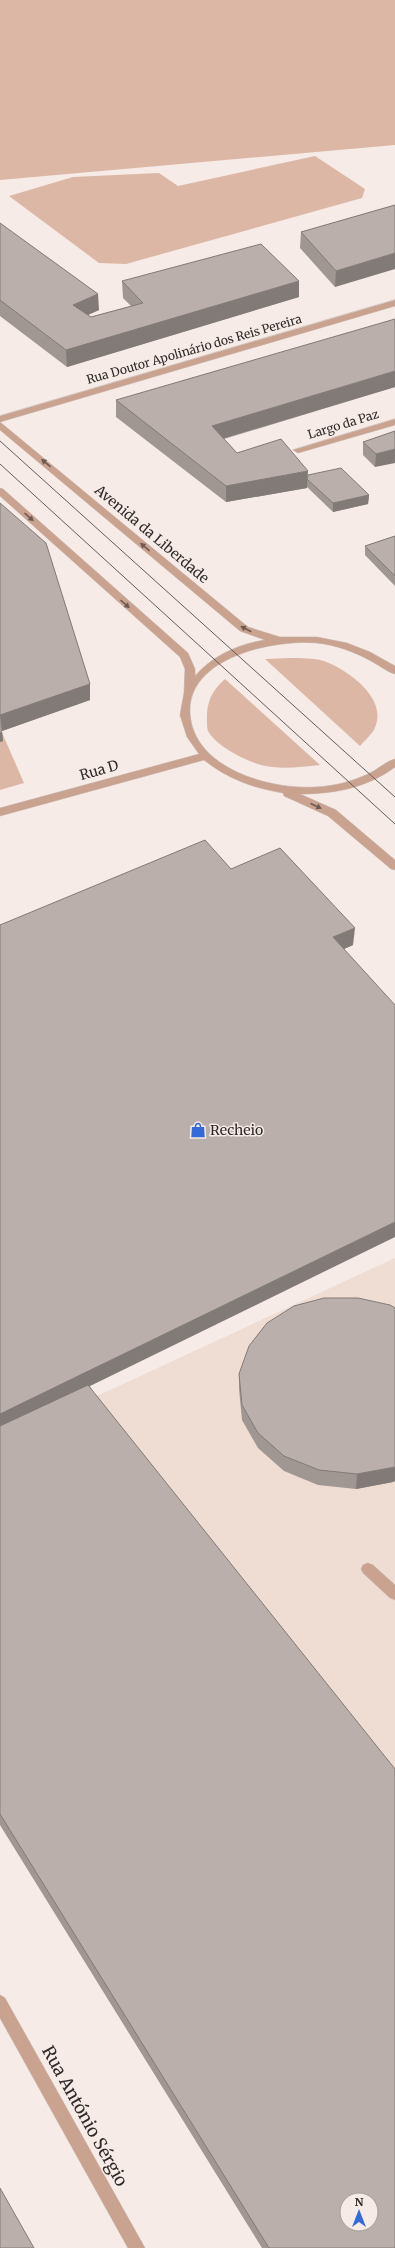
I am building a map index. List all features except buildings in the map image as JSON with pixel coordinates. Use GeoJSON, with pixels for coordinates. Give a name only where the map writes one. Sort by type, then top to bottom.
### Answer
{"type":"FeatureCollection","features":[{"type":"Feature","properties":{"kind":"street","name":"Rua Doutor Apolinário dos Reis Pereira"},"geometry":{"type":"LineString","coordinates":[[0,419],[395,303]]}},
{"type":"Feature","properties":{"kind":"street","name":"Largo da Paz"},"geometry":{"type":"LineString","coordinates":[[298,450],[395,422]]}},
{"type":"Feature","properties":{"kind":"street","name":"Avenida da Liberdade"},"geometry":{"type":"LineString","coordinates":[[0,425],[244,630],[267,637],[297,639]]}},
{"type":"Feature","properties":{"kind":"street"},"geometry":{"type":"LineString","coordinates":[[0,491],[184,655],[190,669],[189,692],[184,714],[190,736],[206,756],[226,772],[252,783],[281,790],[332,813],[395,866]]}},
{"type":"Feature","properties":{"kind":"street"},"geometry":{"type":"LineString","coordinates":[[189,692],[198,677],[212,664],[230,654],[251,646],[273,641],[297,639],[334,643],[368,654],[395,670]]}},
{"type":"Feature","properties":{"kind":"street","name":"Rua D"},"geometry":{"type":"LineString","coordinates":[[0,812],[206,756]]}},
{"type":"Feature","properties":{"kind":"street"},"geometry":{"type":"LineString","coordinates":[[281,790],[310,791],[338,788],[364,781],[385,770],[395,762]]}},
{"type":"Feature","properties":{"kind":"street"},"geometry":{"type":"LineString","coordinates":[[368,1569],[395,1594]]}},
{"type":"Feature","properties":{"kind":"street","name":"Rua António Sérgio"},"geometry":{"type":"LineString","coordinates":[[0,2003],[137,2248]]}},
{"type":"Feature","properties":{"kind":"shaded area"},"geometry":{"type":"Polygon","coordinates":[[[0,0],[395,0],[395,145],[0,180],[0,0]]]}},
{"type":"Feature","properties":{"kind":"shaded area"},"geometry":{"type":"Polygon","coordinates":[[[315,156],[365,189],[362,198],[126,264],[99,263],[9,196],[73,177],[159,173],[178,186],[315,156]]]}},
{"type":"Feature","properties":{"kind":"shaded area"},"geometry":{"type":"Polygon","coordinates":[[[290,658],[324,661],[334,665],[355,679],[372,697],[376,707],[377,719],[374,730],[360,746],[265,659],[290,658]]]}},
{"type":"Feature","properties":{"kind":"shaded area"},"geometry":{"type":"Polygon","coordinates":[[[225,679],[320,765],[283,768],[268,767],[248,760],[232,752],[212,737],[207,725],[207,709],[210,698],[216,688],[225,679]]]}},
{"type":"Feature","properties":{"kind":"shaded area"},"geometry":{"type":"Polygon","coordinates":[[[0,728],[24,783],[0,790],[0,728]]]}},
{"type":"Feature","properties":{"kind":"shaded area"},"geometry":{"type":"Polygon","coordinates":[[[395,1258],[395,2248],[262,2248],[0,1825],[0,1441],[395,1258]]]}},
{"type":"Feature","properties":{"kind":"tram line"},"geometry":{"type":"LineString","coordinates":[[0,441],[395,797]]}},
{"type":"Feature","properties":{"kind":"tram line"},"geometry":{"type":"LineString","coordinates":[[0,464],[395,824]]}},
{"type":"Feature","properties":{"kind":"place","name":"Recheio"},"geometry":{"type":"Point","coordinates":[198,1130]}}]}
